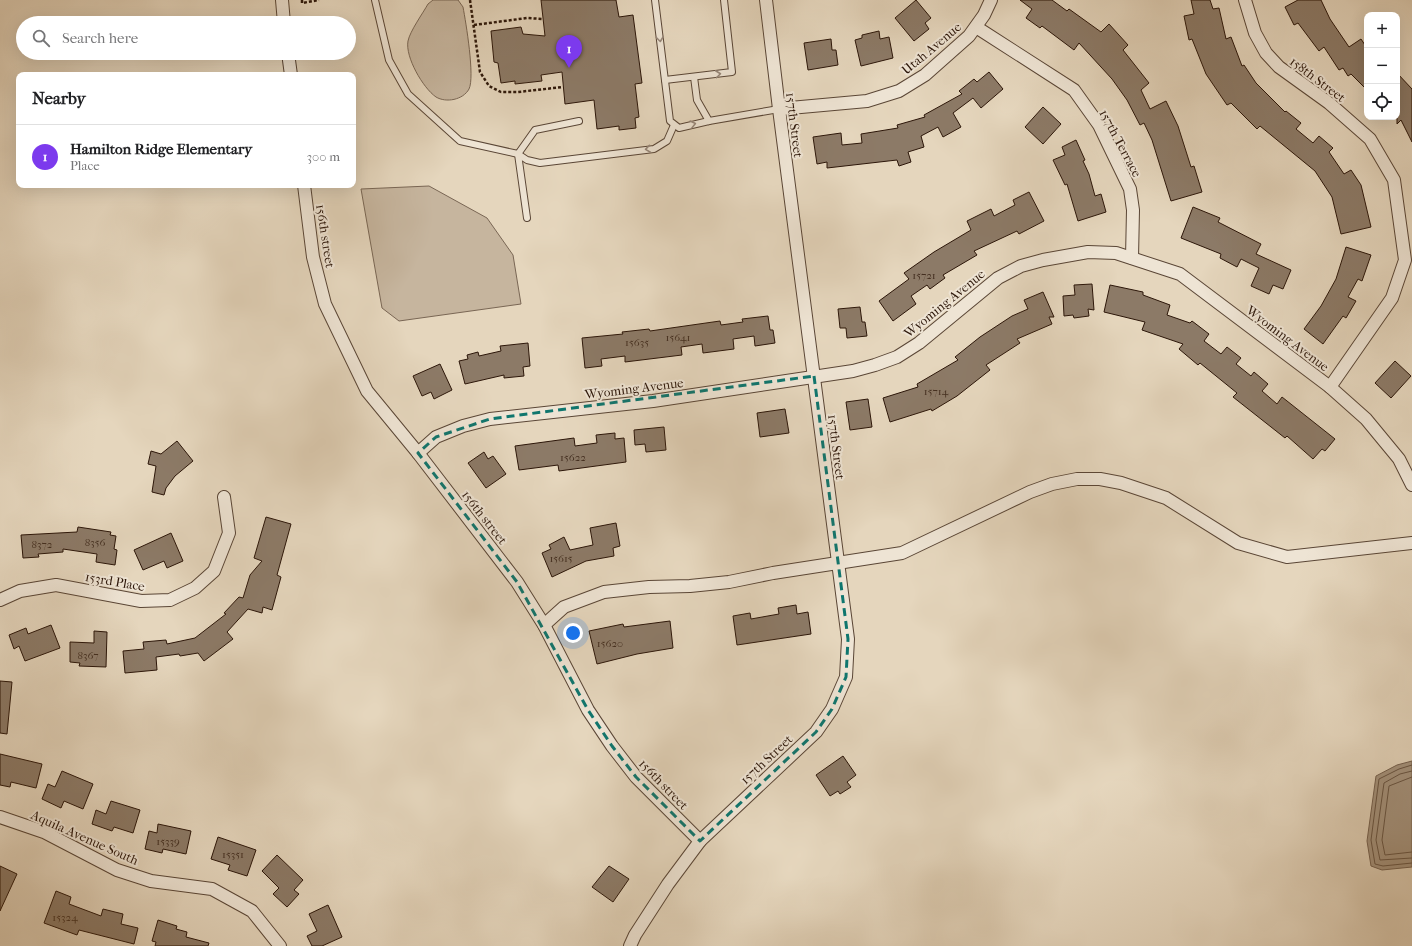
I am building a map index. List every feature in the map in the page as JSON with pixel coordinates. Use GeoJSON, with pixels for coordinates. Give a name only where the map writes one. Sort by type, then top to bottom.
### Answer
{"type":"FeatureCollection","features":[{"type":"Feature","properties":{"kind":"street"},"geometry":{"type":"LineString","coordinates":[[282,0],[283,16]]}},
{"type":"Feature","properties":{"kind":"street","name":"157th Street"},"geometry":{"type":"LineString","coordinates":[[630,946],[635,935],[668,884],[700,841],[816,732],[832,709],[846,677],[848,639],[836,564],[814,376],[778,109],[766,0]]}},
{"type":"Feature","properties":{"kind":"street","name":"Utah Avenue"},"geometry":{"type":"LineString","coordinates":[[778,109],[867,101],[899,91],[925,75],[969,36],[991,0]]}},
{"type":"Feature","properties":{"kind":"street","name":"158th Street"},"geometry":{"type":"LineString","coordinates":[[1245,0],[1255,33],[1266,54],[1279,67],[1329,103],[1370,139],[1394,180],[1408,260],[1392,298],[1330,388]]}},
{"type":"Feature","properties":{"kind":"street","name":"157th Terrace"},"geometry":{"type":"LineString","coordinates":[[976,26],[1074,90],[1099,125],[1130,189],[1133,210],[1132,258]]}},
{"type":"Feature","properties":{"kind":"street"},"geometry":{"type":"LineString","coordinates":[[289,60],[291,72]]}},
{"type":"Feature","properties":{"kind":"street","name":"156th street"},"geometry":{"type":"LineString","coordinates":[[304,188],[313,256],[325,304],[367,391],[418,452],[517,582],[544,625],[588,710],[612,746],[636,776],[700,841]]}},
{"type":"Feature","properties":{"kind":"street","name":"Wyoming Avenue"},"geometry":{"type":"LineString","coordinates":[[418,452],[436,437],[463,426],[490,420],[653,401],[852,371],[876,365],[897,357],[919,342],[998,278],[1021,266],[1088,252],[1116,253],[1180,274],[1330,388],[1366,420],[1399,459],[1412,485]]}},
{"type":"Feature","properties":{"kind":"street"},"geometry":{"type":"LineString","coordinates":[[544,625],[564,607],[604,592],[649,587],[690,586],[729,582],[773,573],[902,553],[1035,490],[1077,479],[1100,479],[1121,482],[1166,498],[1238,543],[1288,557],[1412,543]]}},
{"type":"Feature","properties":{"kind":"street","name":"153rd Place"},"geometry":{"type":"LineString","coordinates":[[0,600],[20,591],[56,585],[140,602],[170,600],[196,588],[214,571],[229,533],[224,498]]}},
{"type":"Feature","properties":{"kind":"street","name":"Aquila Avenue South"},"geometry":{"type":"LineString","coordinates":[[0,817],[44,832],[124,872],[151,881],[212,889],[252,911],[280,946]]}},
{"type":"Feature","properties":{"kind":"lane"},"geometry":{"type":"LineString","coordinates":[[375,0],[388,60],[408,94],[460,141],[518,154],[527,160],[540,162],[654,149],[667,141],[674,124]]}},
{"type":"Feature","properties":{"kind":"lane"},"geometry":{"type":"LineString","coordinates":[[655,0],[670,121],[679,128],[709,120],[778,109]]}},
{"type":"Feature","properties":{"kind":"lane"},"geometry":{"type":"LineString","coordinates":[[665,80],[732,72],[724,0]]}},
{"type":"Feature","properties":{"kind":"lane"},"geometry":{"type":"LineString","coordinates":[[694,77],[697,100],[709,120]]}},
{"type":"Feature","properties":{"kind":"lane"},"geometry":{"type":"LineString","coordinates":[[528,218],[518,154],[535,130],[579,121]]}},
{"type":"Feature","properties":{"kind":"path"},"geometry":{"type":"LineString","coordinates":[[302,0],[302,3],[319,0]]}},
{"type":"Feature","properties":{"kind":"path"},"geometry":{"type":"LineString","coordinates":[[470,0],[480,72],[489,86],[501,92],[518,92],[563,87]]}},
{"type":"Feature","properties":{"kind":"path"},"geometry":{"type":"LineString","coordinates":[[474,25],[527,18],[543,19]]}},
{"type":"Feature","properties":{"kind":"highlighted area"},"geometry":{"type":"Polygon","coordinates":[[[814,376],[848,639],[846,677],[832,709],[816,732],[700,841],[636,777],[612,746],[588,710],[517,582],[418,453],[436,437],[490,419],[814,376]]]}},
{"type":"Feature","properties":{"kind":"shaded area"},"geometry":{"type":"Polygon","coordinates":[[[433,0],[458,0],[463,7],[469,50],[471,83],[466,93],[459,98],[445,100],[436,97],[431,93],[416,72],[409,55],[409,37],[428,4],[433,0]]]}},
{"type":"Feature","properties":{"kind":"shaded area"},"geometry":{"type":"Polygon","coordinates":[[[429,186],[487,218],[513,255],[521,304],[399,321],[382,308],[361,189],[429,186]]]}},
{"type":"Feature","properties":{"kind":"water"},"geometry":{"type":"Polygon","coordinates":[[[1412,761],[1412,867],[1382,870],[1371,866],[1367,841],[1376,776],[1397,765],[1412,761]]]}},
{"type":"Feature","properties":{"kind":"building"},"geometry":{"type":"Polygon","coordinates":[[[541,0],[616,0],[619,17],[633,15],[642,83],[635,84],[639,117],[635,118],[636,128],[619,130],[619,126],[597,129],[594,100],[565,104],[562,72],[541,75],[542,81],[515,84],[515,81],[501,83],[498,63],[494,62],[491,31],[521,27],[523,34],[545,36],[541,0]]]}},
{"type":"Feature","properties":{"kind":"building"},"geometry":{"type":"Polygon","coordinates":[[[916,0],[931,18],[925,23],[929,29],[914,41],[895,18],[916,0]]]}},
{"type":"Feature","properties":{"kind":"building"},"geometry":{"type":"Polygon","coordinates":[[[1020,0],[1052,0],[1067,11],[1069,9],[1101,32],[1109,24],[1128,45],[1123,50],[1149,83],[1141,90],[1150,109],[1166,101],[1178,126],[1191,167],[1194,166],[1202,192],[1171,201],[1152,140],[1144,123],[1140,125],[1127,100],[1112,79],[1079,43],[1074,50],[1042,26],[1040,28],[1026,18],[1032,9],[1020,0]]]}},
{"type":"Feature","properties":{"kind":"building"},"geometry":{"type":"Polygon","coordinates":[[[1191,0],[1210,0],[1213,9],[1219,8],[1226,39],[1231,37],[1242,66],[1244,65],[1256,83],[1285,112],[1286,111],[1301,123],[1296,129],[1313,143],[1319,136],[1333,148],[1329,152],[1344,174],[1351,170],[1361,185],[1371,227],[1341,234],[1332,197],[1315,171],[1260,126],[1257,129],[1231,103],[1227,105],[1206,74],[1192,39],[1189,40],[1184,16],[1194,14],[1191,0]]]}},
{"type":"Feature","properties":{"kind":"building"},"geometry":{"type":"Polygon","coordinates":[[[1298,0],[1321,0],[1330,19],[1349,47],[1361,39],[1364,44],[1364,87],[1351,74],[1348,76],[1343,68],[1339,70],[1324,47],[1319,51],[1298,23],[1294,25],[1285,7],[1298,0]]]}},
{"type":"Feature","properties":{"kind":"building"},"geometry":{"type":"Polygon","coordinates":[[[879,31],[880,39],[889,37],[893,58],[861,66],[855,40],[862,38],[862,35],[879,31]]]}},
{"type":"Feature","properties":{"kind":"building"},"geometry":{"type":"Polygon","coordinates":[[[831,39],[832,50],[836,50],[838,65],[808,70],[804,43],[831,39]]]}},
{"type":"Feature","properties":{"kind":"building"},"geometry":{"type":"Polygon","coordinates":[[[989,72],[1003,89],[981,108],[973,98],[953,113],[961,127],[943,137],[938,127],[921,136],[924,147],[908,152],[911,162],[899,166],[897,160],[827,168],[827,162],[817,164],[813,137],[841,133],[842,145],[862,143],[861,134],[898,128],[897,125],[925,117],[924,115],[962,94],[959,91],[974,79],[977,82],[989,72]]]}},
{"type":"Feature","properties":{"kind":"building"},"geometry":{"type":"Polygon","coordinates":[[[1400,76],[1412,89],[1412,142],[1401,120],[1397,124],[1397,120],[1400,120],[1400,76]]]}},
{"type":"Feature","properties":{"kind":"building"},"geometry":{"type":"Polygon","coordinates":[[[1043,107],[1061,124],[1043,144],[1025,127],[1043,107]]]}},
{"type":"Feature","properties":{"kind":"building"},"geometry":{"type":"Polygon","coordinates":[[[1076,140],[1085,160],[1083,161],[1089,174],[1095,196],[1101,194],[1106,212],[1078,221],[1067,184],[1065,185],[1053,160],[1065,155],[1062,147],[1076,140]]]}},
{"type":"Feature","properties":{"kind":"building"},"geometry":{"type":"Polygon","coordinates":[[[1029,192],[1044,221],[1019,234],[1017,231],[974,251],[977,255],[943,275],[945,278],[930,289],[927,285],[911,296],[916,304],[893,321],[879,301],[909,279],[904,273],[934,252],[971,230],[967,221],[991,209],[994,216],[1015,205],[1013,200],[1029,192]]]}},
{"type":"Feature","properties":{"kind":"building"},"geometry":{"type":"Polygon","coordinates":[[[1193,207],[1220,218],[1218,222],[1261,244],[1256,254],[1291,270],[1283,289],[1273,285],[1269,294],[1251,286],[1259,268],[1241,259],[1237,267],[1220,258],[1221,254],[1181,238],[1193,207]]]}},
{"type":"Feature","properties":{"kind":"building"},"geometry":{"type":"Polygon","coordinates":[[[1346,247],[1371,255],[1362,281],[1358,279],[1348,297],[1356,301],[1346,318],[1343,316],[1323,344],[1304,329],[1321,306],[1336,279],[1346,247]]]}},
{"type":"Feature","properties":{"kind":"building"},"geometry":{"type":"Polygon","coordinates":[[[1092,284],[1094,310],[1088,309],[1089,316],[1074,318],[1073,315],[1064,316],[1063,296],[1075,295],[1074,285],[1092,284]]]}},
{"type":"Feature","properties":{"kind":"building"},"geometry":{"type":"Polygon","coordinates":[[[1110,285],[1143,292],[1143,295],[1170,305],[1167,315],[1190,323],[1192,321],[1209,334],[1204,341],[1221,354],[1227,347],[1241,358],[1236,364],[1251,376],[1254,372],[1268,384],[1262,391],[1277,404],[1282,397],[1335,439],[1325,451],[1322,449],[1313,459],[1287,436],[1285,438],[1233,397],[1237,393],[1200,363],[1198,365],[1179,349],[1183,344],[1142,330],[1145,322],[1104,312],[1110,285]]]}},
{"type":"Feature","properties":{"kind":"building"},"geometry":{"type":"Polygon","coordinates":[[[1043,292],[1054,317],[1049,317],[1052,324],[1017,339],[1020,343],[986,365],[990,370],[957,396],[932,411],[931,409],[890,422],[883,398],[918,387],[917,384],[958,360],[955,357],[980,337],[1012,316],[1028,309],[1024,300],[1043,292]]]}},
{"type":"Feature","properties":{"kind":"building"},"geometry":{"type":"Polygon","coordinates":[[[860,307],[862,322],[865,322],[867,336],[847,338],[846,328],[840,328],[838,309],[860,307]]]}},
{"type":"Feature","properties":{"kind":"building"},"geometry":{"type":"Polygon","coordinates":[[[768,316],[770,330],[773,330],[775,343],[755,346],[754,336],[733,339],[734,349],[703,353],[702,344],[681,347],[682,355],[625,362],[625,356],[601,359],[602,366],[585,368],[582,338],[623,334],[622,332],[649,329],[650,331],[720,321],[721,325],[743,322],[742,319],[768,316]]]}},
{"type":"Feature","properties":{"kind":"building"},"geometry":{"type":"Polygon","coordinates":[[[528,343],[530,366],[523,367],[524,376],[504,378],[504,375],[465,384],[459,361],[468,359],[467,355],[478,352],[479,356],[501,351],[500,346],[528,343]]]}},
{"type":"Feature","properties":{"kind":"building"},"geometry":{"type":"Polygon","coordinates":[[[1395,361],[1411,376],[1391,398],[1375,383],[1395,361]]]}},
{"type":"Feature","properties":{"kind":"building"},"geometry":{"type":"Polygon","coordinates":[[[440,364],[452,390],[434,399],[431,392],[422,396],[413,376],[440,364]]]}},
{"type":"Feature","properties":{"kind":"building"},"geometry":{"type":"Polygon","coordinates":[[[868,399],[872,427],[850,430],[846,402],[868,399]]]}},
{"type":"Feature","properties":{"kind":"building"},"geometry":{"type":"Polygon","coordinates":[[[785,409],[789,433],[760,437],[757,413],[785,409]]]}},
{"type":"Feature","properties":{"kind":"building"},"geometry":{"type":"Polygon","coordinates":[[[664,427],[666,450],[646,452],[645,444],[635,445],[634,430],[664,427]]]}},
{"type":"Feature","properties":{"kind":"building"},"geometry":{"type":"Polygon","coordinates":[[[615,433],[615,439],[624,438],[626,462],[559,471],[558,465],[519,470],[515,446],[574,438],[575,446],[597,443],[596,435],[615,433]]]}},
{"type":"Feature","properties":{"kind":"building"},"geometry":{"type":"Polygon","coordinates":[[[177,441],[193,461],[175,476],[166,488],[164,495],[152,492],[156,466],[148,464],[151,451],[161,454],[177,441]]]}},
{"type":"Feature","properties":{"kind":"building"},"geometry":{"type":"Polygon","coordinates":[[[484,452],[488,459],[493,456],[506,474],[486,488],[468,463],[484,452]]]}},
{"type":"Feature","properties":{"kind":"building"},"geometry":{"type":"Polygon","coordinates":[[[266,517],[291,524],[277,575],[281,577],[272,610],[263,607],[262,613],[248,609],[227,632],[233,639],[204,661],[198,653],[180,656],[179,654],[156,657],[157,670],[125,673],[123,651],[144,649],[143,642],[166,640],[167,644],[195,638],[226,614],[224,613],[239,597],[243,598],[250,575],[262,561],[254,558],[266,517]]]}},
{"type":"Feature","properties":{"kind":"building"},"geometry":{"type":"Polygon","coordinates":[[[616,523],[620,546],[613,548],[614,556],[586,561],[552,577],[542,553],[551,549],[549,545],[564,537],[570,550],[593,545],[590,528],[616,523]]]}},
{"type":"Feature","properties":{"kind":"building"},"geometry":{"type":"Polygon","coordinates":[[[78,527],[111,532],[110,535],[116,536],[114,549],[117,550],[115,565],[96,562],[97,554],[63,549],[63,552],[38,554],[39,557],[23,558],[21,535],[77,532],[78,527]]]}},
{"type":"Feature","properties":{"kind":"building"},"geometry":{"type":"Polygon","coordinates":[[[171,533],[183,561],[167,568],[164,561],[143,570],[134,550],[171,533]]]}},
{"type":"Feature","properties":{"kind":"building"},"geometry":{"type":"Polygon","coordinates":[[[796,605],[797,614],[808,612],[811,634],[737,645],[733,616],[750,613],[751,619],[779,614],[778,608],[796,605]]]}},
{"type":"Feature","properties":{"kind":"building"},"geometry":{"type":"Polygon","coordinates":[[[670,621],[673,648],[637,654],[597,664],[589,631],[623,624],[624,627],[670,621]]]}},
{"type":"Feature","properties":{"kind":"building"},"geometry":{"type":"Polygon","coordinates":[[[51,625],[60,648],[25,661],[19,646],[14,649],[9,635],[26,628],[28,634],[51,625]]]}},
{"type":"Feature","properties":{"kind":"building"},"geometry":{"type":"Polygon","coordinates":[[[94,631],[107,632],[106,667],[79,666],[80,663],[70,662],[70,642],[94,643],[94,631]]]}},
{"type":"Feature","properties":{"kind":"building"},"geometry":{"type":"Polygon","coordinates":[[[0,681],[12,682],[7,734],[0,733],[0,681]]]}},
{"type":"Feature","properties":{"kind":"building"},"geometry":{"type":"Polygon","coordinates":[[[0,754],[42,764],[36,788],[11,782],[10,787],[0,785],[0,754]]]}},
{"type":"Feature","properties":{"kind":"building"},"geometry":{"type":"Polygon","coordinates":[[[843,756],[856,775],[847,782],[851,787],[840,794],[838,791],[830,796],[816,775],[843,756]]]}},
{"type":"Feature","properties":{"kind":"building"},"geometry":{"type":"Polygon","coordinates":[[[62,771],[93,784],[83,809],[64,801],[61,808],[42,799],[48,784],[55,787],[62,771]]]}},
{"type":"Feature","properties":{"kind":"building"},"geometry":{"type":"Polygon","coordinates":[[[111,801],[140,810],[133,833],[114,827],[112,831],[92,824],[96,810],[106,814],[111,801]]]}},
{"type":"Feature","properties":{"kind":"building"},"geometry":{"type":"Polygon","coordinates":[[[158,824],[191,831],[186,854],[163,849],[162,853],[145,849],[149,831],[157,833],[158,824]]]}},
{"type":"Feature","properties":{"kind":"building"},"geometry":{"type":"Polygon","coordinates":[[[218,837],[256,850],[247,876],[228,870],[230,865],[211,859],[218,837]]]}},
{"type":"Feature","properties":{"kind":"building"},"geometry":{"type":"Polygon","coordinates":[[[277,855],[303,880],[294,890],[299,894],[287,907],[273,894],[279,888],[262,871],[277,855]]]}},
{"type":"Feature","properties":{"kind":"building"},"geometry":{"type":"Polygon","coordinates":[[[0,866],[17,874],[0,911],[0,866]]]}},
{"type":"Feature","properties":{"kind":"building"},"geometry":{"type":"Polygon","coordinates":[[[609,866],[629,879],[613,902],[592,887],[609,866]]]}},
{"type":"Feature","properties":{"kind":"building"},"geometry":{"type":"Polygon","coordinates":[[[56,891],[71,897],[69,904],[101,916],[103,909],[123,914],[121,924],[138,928],[134,944],[79,930],[77,935],[44,923],[56,891]]]}},
{"type":"Feature","properties":{"kind":"building"},"geometry":{"type":"Polygon","coordinates":[[[328,905],[342,937],[322,946],[312,946],[307,936],[317,931],[309,914],[328,905]]]}},
{"type":"Feature","properties":{"kind":"building"},"geometry":{"type":"Polygon","coordinates":[[[158,920],[177,926],[176,929],[187,932],[186,937],[209,943],[208,946],[155,946],[156,942],[152,941],[158,920]]]}},
{"type":"Feature","properties":{"kind":"place","name":"Hamilton Ridge Elementary"},"geometry":{"type":"Point","coordinates":[569,68]}}]}
